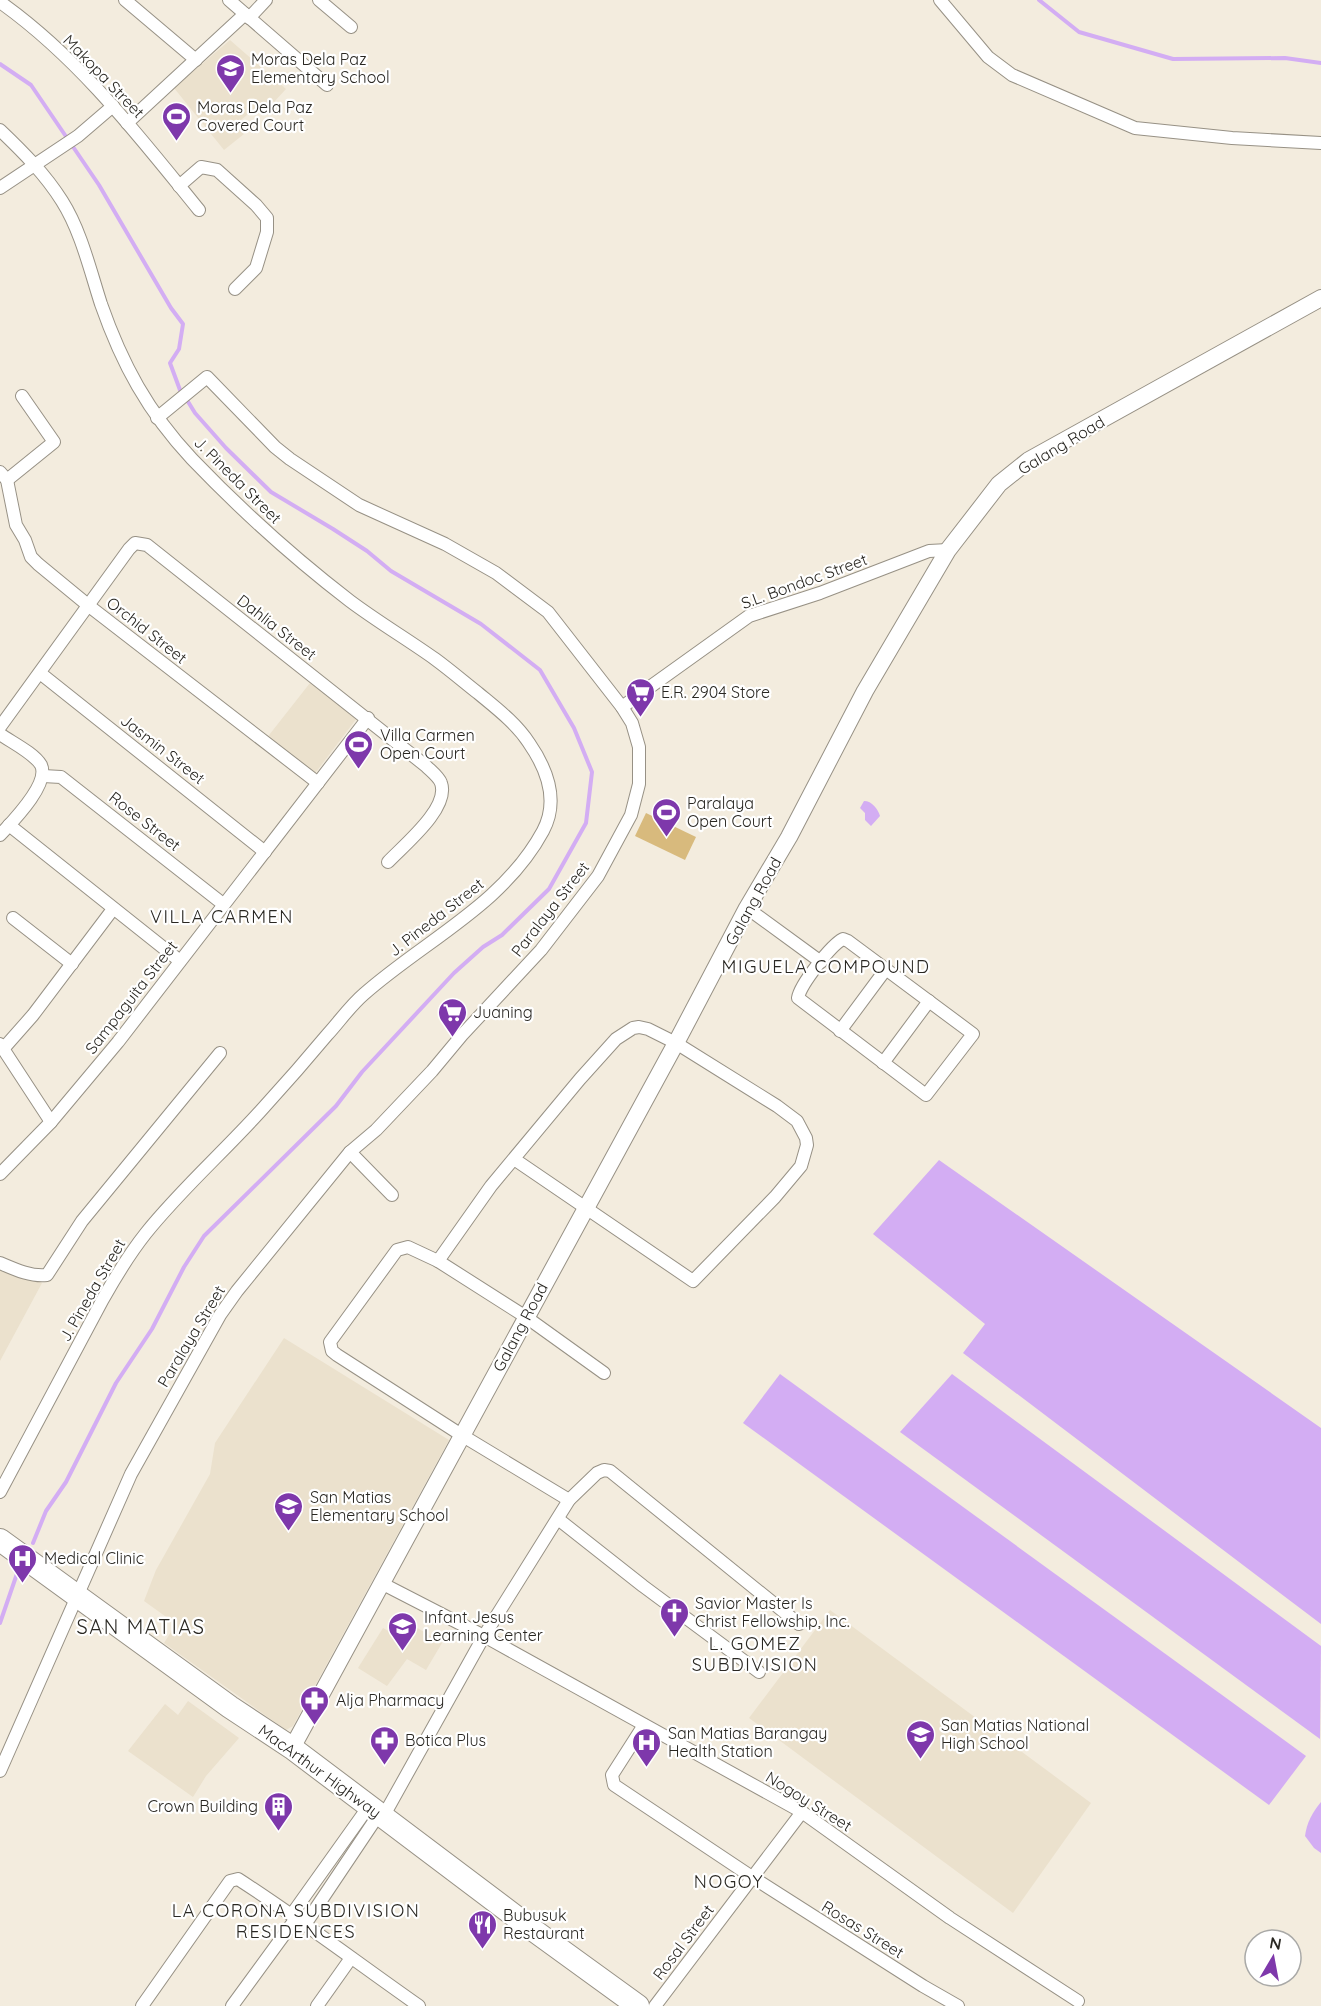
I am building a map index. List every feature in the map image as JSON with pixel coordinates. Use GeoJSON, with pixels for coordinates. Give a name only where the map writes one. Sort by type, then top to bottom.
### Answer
{"type":"FeatureCollection","features":[{"type":"Feature","properties":{"kind":"highway","name":"MacArthur Highway"},"geometry":{"type":"LineString","coordinates":[[2,1545],[230,1707],[292,1748],[634,2005]]}},
{"type":"Feature","properties":{"kind":"street"},"geometry":{"type":"LineString","coordinates":[[125,0],[196,60]]}},
{"type":"Feature","properties":{"kind":"street"},"geometry":{"type":"LineString","coordinates":[[229,0],[327,85]]}},
{"type":"Feature","properties":{"kind":"street"},"geometry":{"type":"LineString","coordinates":[[127,123],[266,0]]}},
{"type":"Feature","properties":{"kind":"street"},"geometry":{"type":"LineString","coordinates":[[320,0],[351,27]]}},
{"type":"Feature","properties":{"kind":"street"},"geometry":{"type":"LineString","coordinates":[[940,0],[988,57],[1012,75],[1135,128],[1232,138],[1321,143]]}},
{"type":"Feature","properties":{"kind":"street","name":"Makopa Street"},"geometry":{"type":"LineString","coordinates":[[0,2],[75,64],[199,210]]}},
{"type":"Feature","properties":{"kind":"street"},"geometry":{"type":"LineString","coordinates":[[0,188],[61,149],[113,106]]}},
{"type":"Feature","properties":{"kind":"street","name":"J. Pineda Street"},"geometry":{"type":"LineString","coordinates":[[0,130],[36,165],[63,201],[119,352],[133,381],[157,418],[208,476],[289,552],[351,601],[436,659],[512,722],[529,743],[549,782],[552,807],[545,828],[521,866],[495,894],[361,996],[233,1142],[146,1233],[121,1268],[103,1299],[0,1492]]}},
{"type":"Feature","properties":{"kind":"street"},"geometry":{"type":"LineString","coordinates":[[179,186],[201,166],[217,170],[267,218],[267,232],[256,268],[235,289]]}},
{"type":"Feature","properties":{"kind":"street","name":"Galang Road"},"geometry":{"type":"LineString","coordinates":[[292,1748],[383,1584],[747,908],[789,837],[838,740],[948,550],[999,484],[1029,460],[1321,298]]}},
{"type":"Feature","properties":{"kind":"street","name":"Paralaya Street"},"geometry":{"type":"LineString","coordinates":[[0,1771],[130,1474],[220,1315],[350,1152],[376,1130],[542,950],[598,876],[631,815],[639,784],[639,747],[632,723],[548,612],[496,573],[446,544],[359,505],[290,459],[275,447],[207,377],[157,418]]}},
{"type":"Feature","properties":{"kind":"street"},"geometry":{"type":"LineString","coordinates":[[3,476],[54,442],[22,396]]}},
{"type":"Feature","properties":{"kind":"street","name":"Orchid Street"},"geometry":{"type":"LineString","coordinates":[[3,476],[16,525],[32,557],[89,606],[318,783]]}},
{"type":"Feature","properties":{"kind":"street","name":"Dahlia Street"},"geometry":{"type":"LineString","coordinates":[[0,727],[129,549],[135,543],[147,545],[368,718],[426,766],[441,782],[443,795],[438,807],[388,862]]}},
{"type":"Feature","properties":{"kind":"street","name":"S.L. Bondoc Street"},"geometry":{"type":"LineString","coordinates":[[622,707],[749,616],[929,551],[948,550]]}},
{"type":"Feature","properties":{"kind":"street","name":"Jasmin Street"},"geometry":{"type":"LineString","coordinates":[[40,673],[265,852]]}},
{"type":"Feature","properties":{"kind":"street","name":"Sampaguita Street"},"geometry":{"type":"LineString","coordinates":[[0,1174],[51,1122],[118,1042],[368,718]]}},
{"type":"Feature","properties":{"kind":"street"},"geometry":{"type":"LineString","coordinates":[[0,734],[37,760],[42,767],[43,776],[37,790],[4,830],[180,961]]}},
{"type":"Feature","properties":{"kind":"street","name":"Rose Street"},"geometry":{"type":"LineString","coordinates":[[43,776],[61,777],[223,904]]}},
{"type":"Feature","properties":{"kind":"street"},"geometry":{"type":"LineString","coordinates":[[747,908],[821,962]]}},
{"type":"Feature","properties":{"kind":"street"},"geometry":{"type":"LineString","coordinates":[[51,1122],[2,1046],[33,1015],[113,909]]}},
{"type":"Feature","properties":{"kind":"street"},"geometry":{"type":"LineString","coordinates":[[13,918],[72,964]]}},
{"type":"Feature","properties":{"kind":"street"},"geometry":{"type":"LineString","coordinates":[[843,939],[973,1034],[926,1095],[798,998],[799,992],[821,962],[836,942],[843,939]]}},
{"type":"Feature","properties":{"kind":"street"},"geometry":{"type":"LineString","coordinates":[[840,1031],[886,969]]}},
{"type":"Feature","properties":{"kind":"street"},"geometry":{"type":"LineString","coordinates":[[883,1063],[929,1001]]}},
{"type":"Feature","properties":{"kind":"street"},"geometry":{"type":"LineString","coordinates":[[438,1261],[491,1186],[580,1079],[616,1039],[633,1028],[648,1029],[676,1043],[777,1106],[797,1121],[807,1144],[801,1166],[775,1197],[693,1281],[514,1159]]}},
{"type":"Feature","properties":{"kind":"street"},"geometry":{"type":"LineString","coordinates":[[0,1263],[31,1274],[47,1275],[82,1221],[220,1053]]}},
{"type":"Feature","properties":{"kind":"street"},"geometry":{"type":"LineString","coordinates":[[350,1152],[392,1195]]}},
{"type":"Feature","properties":{"kind":"street"},"geometry":{"type":"LineString","coordinates":[[569,1500],[463,1436],[337,1355],[332,1351],[330,1342],[397,1250],[408,1247],[438,1261],[526,1317],[604,1373]]}},
{"type":"Feature","properties":{"kind":"street"},"geometry":{"type":"LineString","coordinates":[[232,2006],[377,1812],[569,1500],[597,1473],[604,1470],[610,1471],[799,1624]]}},
{"type":"Feature","properties":{"kind":"street"},"geometry":{"type":"LineString","coordinates":[[558,1519],[643,1586],[759,1672]]}},
{"type":"Feature","properties":{"kind":"street","name":"Nogoy Street"},"geometry":{"type":"LineString","coordinates":[[383,1584],[484,1636],[801,1812],[950,1918],[1078,2001]]}},
{"type":"Feature","properties":{"kind":"street","name":"Rosas Street"},"geometry":{"type":"LineString","coordinates":[[644,1725],[612,1775],[614,1785],[752,1877],[958,2006]]}},
{"type":"Feature","properties":{"kind":"street","name":"Rosal Street"},"geometry":{"type":"LineString","coordinates":[[655,2006],[801,1812]]}},
{"type":"Feature","properties":{"kind":"street"},"geometry":{"type":"LineString","coordinates":[[142,2006],[230,1881],[238,1879],[298,1918],[403,2001],[419,2006]]}},
{"type":"Feature","properties":{"kind":"street"},"geometry":{"type":"LineString","coordinates":[[317,2006],[351,1958]]}},
{"type":"Feature","properties":{"kind":"shaded area","name":"Moras Dela Paz Elementary School"},"geometry":{"type":"Polygon","coordinates":[[[230,40],[286,89],[274,102],[272,99],[261,109],[258,106],[236,124],[244,134],[224,150],[174,88],[230,40]]]}},
{"type":"Feature","properties":{"kind":"shaded area"},"geometry":{"type":"Polygon","coordinates":[[[310,683],[357,718],[313,776],[266,739],[310,683]]]}},
{"type":"Feature","properties":{"kind":"shaded area"},"geometry":{"type":"Polygon","coordinates":[[[864,801],[870,802],[880,816],[871,826],[865,820],[865,813],[860,808],[864,801]]]}},
{"type":"Feature","properties":{"kind":"shaded area","name":"Paralaya Open Court"},"geometry":{"type":"Polygon","coordinates":[[[646,813],[696,837],[685,860],[635,836],[646,813]]]}},
{"type":"Feature","properties":{"kind":"shaded area"},"geometry":{"type":"Polygon","coordinates":[[[939,1160],[1321,1428],[1321,1624],[963,1353],[985,1324],[873,1234],[939,1160]]]}},
{"type":"Feature","properties":{"kind":"shaded area"},"geometry":{"type":"Polygon","coordinates":[[[0,1262],[42,1283],[0,1361],[0,1262]]]}},
{"type":"Feature","properties":{"kind":"shaded area","name":"San Matias Elementary School"},"geometry":{"type":"Polygon","coordinates":[[[284,1338],[449,1440],[293,1726],[286,1730],[164,1643],[176,1624],[144,1601],[156,1570],[210,1474],[215,1443],[284,1338]]]}},
{"type":"Feature","properties":{"kind":"shaded area"},"geometry":{"type":"Polygon","coordinates":[[[780,1374],[1306,1756],[1269,1805],[743,1423],[780,1374]]]}},
{"type":"Feature","properties":{"kind":"shaded area"},"geometry":{"type":"Polygon","coordinates":[[[952,1374],[1321,1646],[1320,1739],[900,1432],[952,1374]]]}},
{"type":"Feature","properties":{"kind":"shaded area","name":"San Matias National High School"},"geometry":{"type":"Polygon","coordinates":[[[830,1610],[1091,1803],[1013,1913],[749,1718],[830,1610]]]}},
{"type":"Feature","properties":{"kind":"shaded area","name":"Infant Jesus Learning Center"},"geometry":{"type":"Polygon","coordinates":[[[406,1621],[442,1643],[426,1670],[407,1659],[387,1686],[358,1668],[383,1628],[397,1636],[406,1621]]]}},
{"type":"Feature","properties":{"kind":"shaded area"},"geometry":{"type":"Polygon","coordinates":[[[188,1701],[239,1738],[206,1776],[193,1797],[128,1751],[165,1704],[178,1715],[188,1701]]]}},
{"type":"Feature","properties":{"kind":"shaded area"},"geometry":{"type":"Polygon","coordinates":[[[1321,1802],[1321,1853],[1305,1836],[1310,1818],[1321,1802]]]}},
{"type":"Feature","properties":{"kind":"waterway"},"geometry":{"type":"LineString","coordinates":[[1039,0],[1079,32],[1173,59],[1285,58],[1321,63]]}},
{"type":"Feature","properties":{"kind":"waterway"},"geometry":{"type":"LineString","coordinates":[[0,64],[31,85],[99,185],[171,308],[183,324],[179,349],[170,363],[180,390]]}},
{"type":"Feature","properties":{"kind":"waterway"},"geometry":{"type":"LineString","coordinates":[[33,1543],[46,1511],[66,1482],[116,1383],[152,1329],[184,1267],[204,1236],[336,1106],[362,1072],[454,973],[483,947],[502,935],[549,889],[586,823],[592,772],[574,728],[540,670],[481,624],[391,571],[367,551],[271,492],[226,448],[195,413],[187,400]]}},
{"type":"Feature","properties":{"kind":"waterway"},"geometry":{"type":"LineString","coordinates":[[0,1623],[20,1565]]}},
{"type":"Feature","properties":{"kind":"place","name":"Moras Dela Paz Elementary School"},"geometry":{"type":"Point","coordinates":[230,94]}},
{"type":"Feature","properties":{"kind":"place","name":"Moras Dela Paz Covered Court"},"geometry":{"type":"Point","coordinates":[176,142]}},
{"type":"Feature","properties":{"kind":"place","name":"E.R. 2904 Store"},"geometry":{"type":"Point","coordinates":[640,718]}},
{"type":"Feature","properties":{"kind":"place","name":"Villa Carmen Open Court"},"geometry":{"type":"Point","coordinates":[359,770]}},
{"type":"Feature","properties":{"kind":"place","name":"Paralaya Open Court"},"geometry":{"type":"Point","coordinates":[666,838]}},
{"type":"Feature","properties":{"kind":"place","name":"Juaning"},"geometry":{"type":"Point","coordinates":[452,1038]}},
{"type":"Feature","properties":{"kind":"place","name":"San Matias Elementary School"},"geometry":{"type":"Point","coordinates":[289,1532]}},
{"type":"Feature","properties":{"kind":"place","name":"Medical Clinic"},"geometry":{"type":"Point","coordinates":[23,1584]}},
{"type":"Feature","properties":{"kind":"place","name":"Savior Master Is Christ Fellowship, Inc."},"geometry":{"type":"Point","coordinates":[674,1638]}},
{"type":"Feature","properties":{"kind":"place","name":"Infant Jesus Learning Center"},"geometry":{"type":"Point","coordinates":[403,1652]}},
{"type":"Feature","properties":{"kind":"place","name":"Alja Pharmacy"},"geometry":{"type":"Point","coordinates":[315,1726]}},
{"type":"Feature","properties":{"kind":"place","name":"San Matias National High School"},"geometry":{"type":"Point","coordinates":[920,1760]}},
{"type":"Feature","properties":{"kind":"place","name":"Botica Plus"},"geometry":{"type":"Point","coordinates":[384,1766]}},
{"type":"Feature","properties":{"kind":"place","name":"San Matias Barangay Health Station"},"geometry":{"type":"Point","coordinates":[647,1768]}},
{"type":"Feature","properties":{"kind":"place","name":"Crown Building"},"geometry":{"type":"Point","coordinates":[279,1832]}},
{"type":"Feature","properties":{"kind":"place","name":"Bubusuk Restaurant"},"geometry":{"type":"Point","coordinates":[482,1950]}},
{"type":"Feature","properties":{"kind":"district","name":"VILLA CARMEN"},"geometry":{"type":"Point","coordinates":[222,916]}},
{"type":"Feature","properties":{"kind":"district","name":"MIGUELA COMPOUND"},"geometry":{"type":"Point","coordinates":[826,966]}},
{"type":"Feature","properties":{"kind":"district","name":"SAN MATIAS"},"geometry":{"type":"Point","coordinates":[141,1626]}},
{"type":"Feature","properties":{"kind":"district","name":"L. GOMEZ SUBDIVISION"},"geometry":{"type":"Point","coordinates":[755,1653]}},
{"type":"Feature","properties":{"kind":"district","name":"NOGOY"},"geometry":{"type":"Point","coordinates":[729,1881]}},
{"type":"Feature","properties":{"kind":"district","name":"LA CORONA SUBDIVISION RESIDENCES"},"geometry":{"type":"Point","coordinates":[296,1920]}}]}
